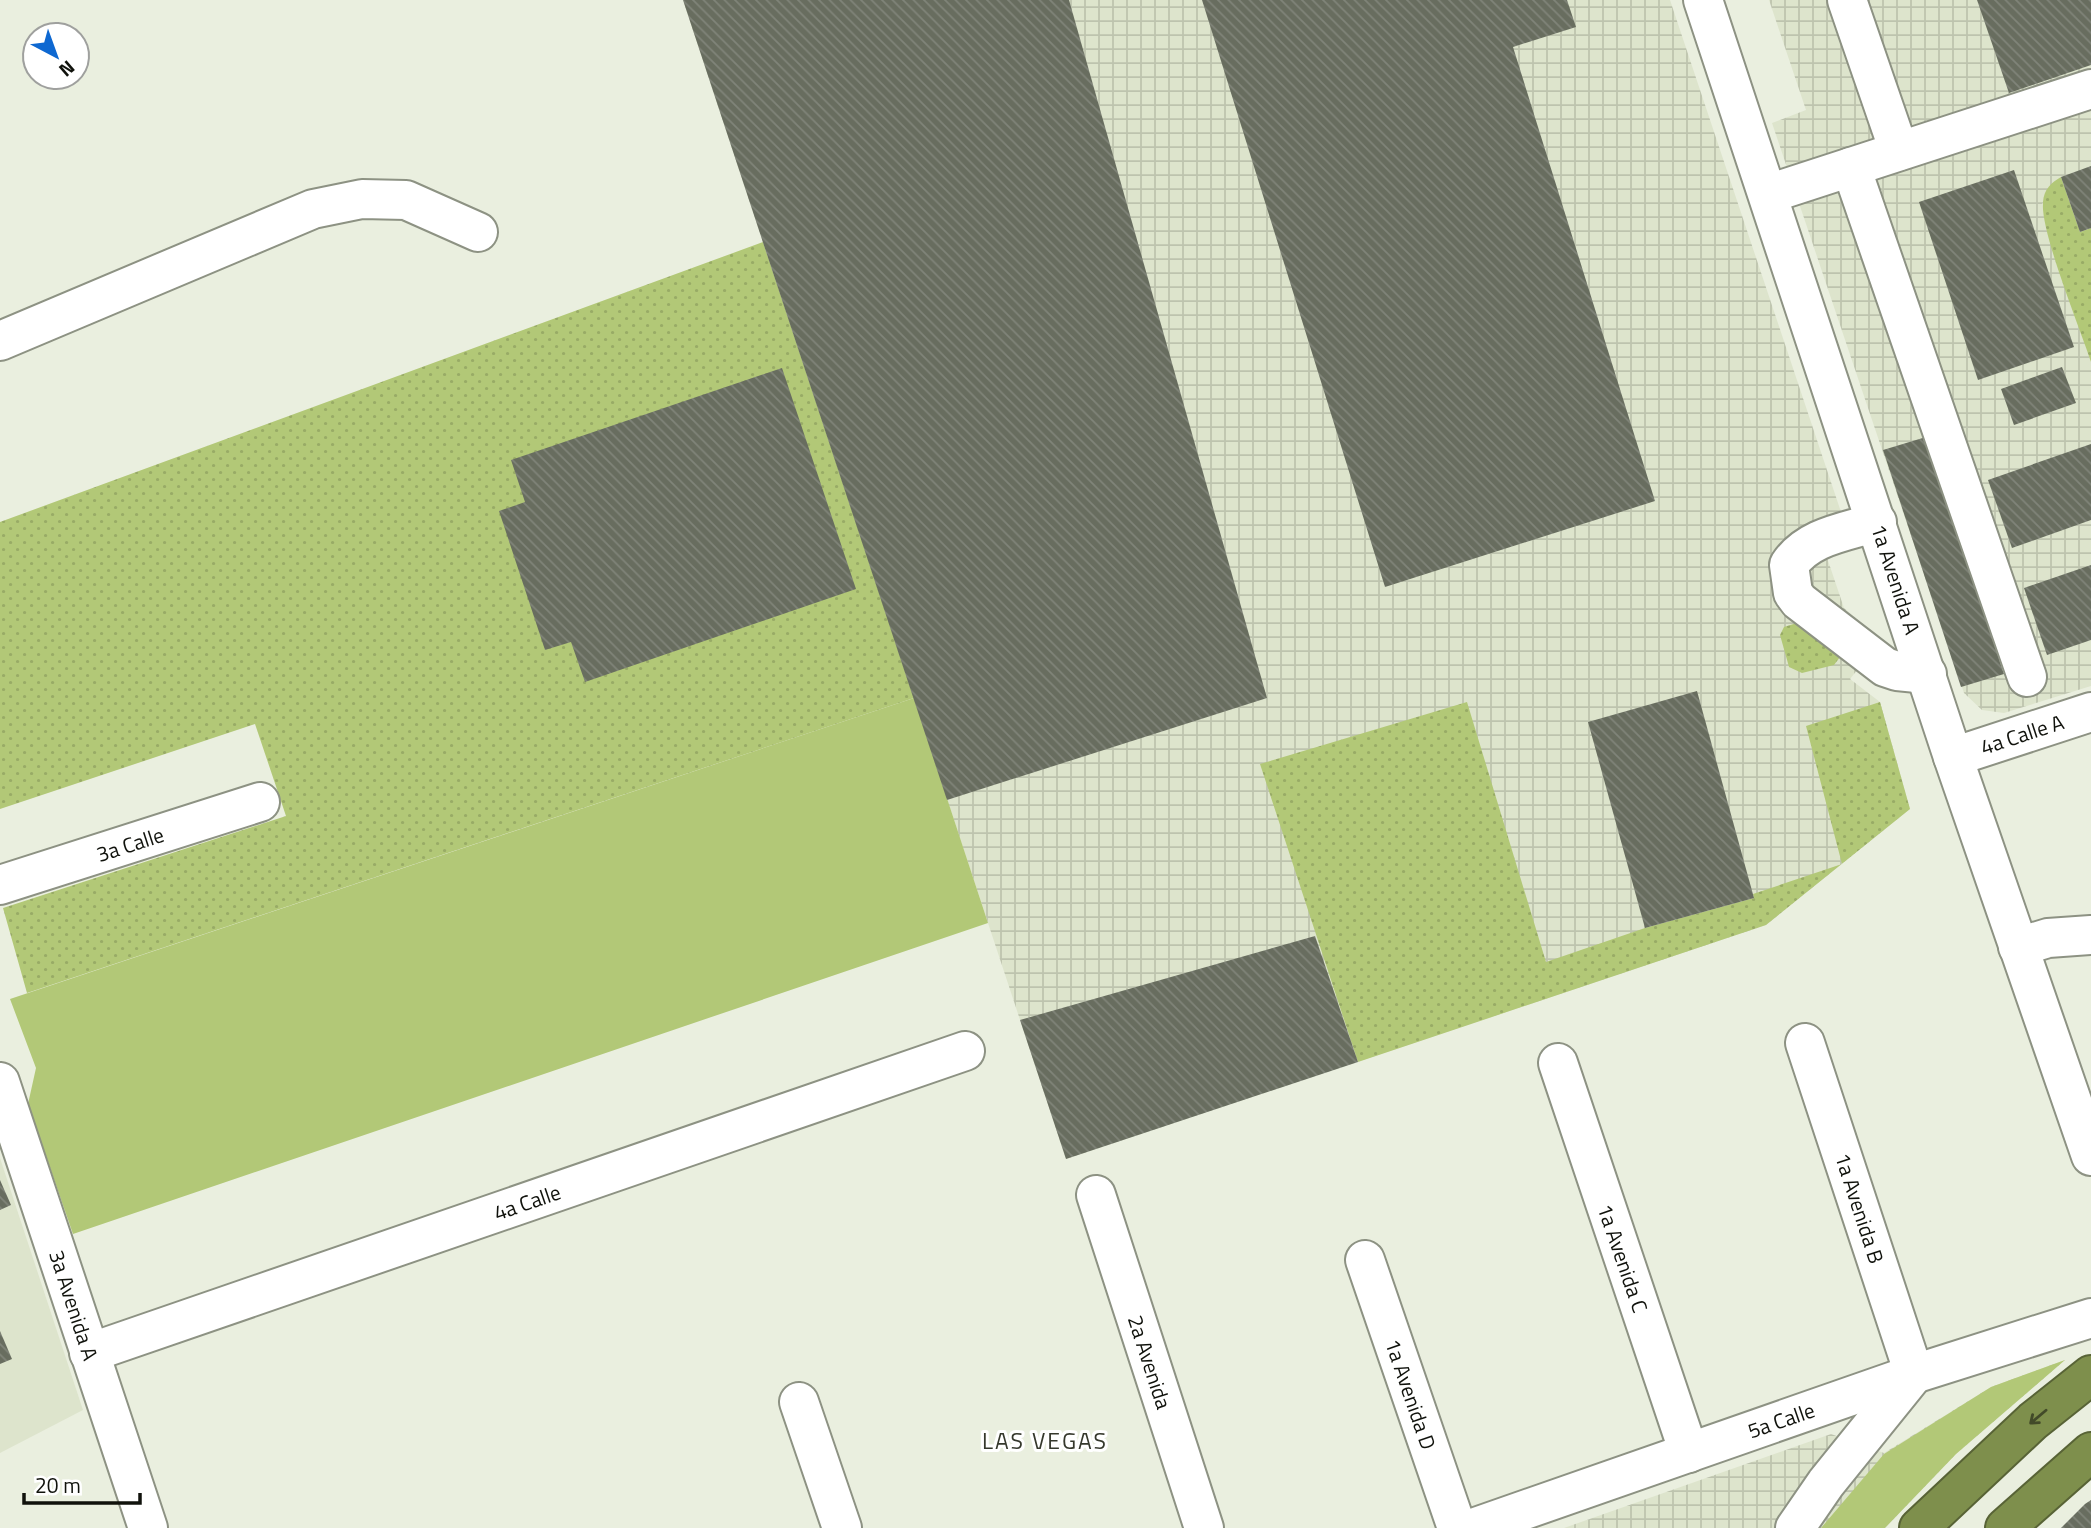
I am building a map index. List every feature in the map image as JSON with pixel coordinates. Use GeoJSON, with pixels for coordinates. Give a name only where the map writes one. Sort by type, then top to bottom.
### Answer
{"type":"FeatureCollection","features":[{"type":"Feature","properties":{"kind":"highway"},"geometry":{"type":"LineString","coordinates":[[1919,1528],[2033,1421],[2091,1375]]}},
{"type":"Feature","properties":{"kind":"highway"},"geometry":{"type":"LineString","coordinates":[[2005,1528],[2091,1452]]}},
{"type":"Feature","properties":{"kind":"street","name":"1a Avenida A"},"geometry":{"type":"LineString","coordinates":[[1703,0],[1954,757],[2085,1140]]}},
{"type":"Feature","properties":{"kind":"street"},"geometry":{"type":"LineString","coordinates":[[1847,0],[1899,151]]}},
{"type":"Feature","properties":{"kind":"street"},"geometry":{"type":"LineString","coordinates":[[1768,194],[2091,89]]}},
{"type":"Feature","properties":{"kind":"street"},"geometry":{"type":"LineString","coordinates":[[1851,167],[2028,677]]}},
{"type":"Feature","properties":{"kind":"street"},"geometry":{"type":"LineString","coordinates":[[0,341],[313,209],[362,199],[406,200],[478,232]]}},
{"type":"Feature","properties":{"kind":"street"},"geometry":{"type":"LineString","coordinates":[[1877,522],[1809,544],[1797,553],[1789,565],[1793,593],[1811,612],[1885,667],[1927,674]]}},
{"type":"Feature","properties":{"kind":"street","name":"4a Calle A"},"geometry":{"type":"LineString","coordinates":[[1954,757],[2091,712]]}},
{"type":"Feature","properties":{"kind":"street","name":"3a Calle"},"geometry":{"type":"LineString","coordinates":[[0,886],[260,802]]}},
{"type":"Feature","properties":{"kind":"street"},"geometry":{"type":"LineString","coordinates":[[2018,947],[2048,938],[2091,935]]}},
{"type":"Feature","properties":{"kind":"street","name":"1a Avenida B"},"geometry":{"type":"LineString","coordinates":[[1805,1043],[1914,1374]]}},
{"type":"Feature","properties":{"kind":"street","name":"4a Calle"},"geometry":{"type":"LineString","coordinates":[[89,1353],[965,1051]]}},
{"type":"Feature","properties":{"kind":"street","name":"1a Avenida C"},"geometry":{"type":"LineString","coordinates":[[1558,1063],[1689,1453]]}},
{"type":"Feature","properties":{"kind":"street"},"geometry":{"type":"LineString","coordinates":[[2085,1140],[2091,1070]]}},
{"type":"Feature","properties":{"kind":"street","name":"3a Avenida A"},"geometry":{"type":"LineString","coordinates":[[0,1082],[148,1528]]}},
{"type":"Feature","properties":{"kind":"street","name":"2a Avenida"},"geometry":{"type":"LineString","coordinates":[[1096,1195],[1203,1528]]}},
{"type":"Feature","properties":{"kind":"street","name":"1a Avenida D"},"geometry":{"type":"LineString","coordinates":[[1365,1260],[1457,1528]]}},
{"type":"Feature","properties":{"kind":"street","name":"5a Calle"},"geometry":{"type":"LineString","coordinates":[[1474,1528],[1914,1374],[2091,1318]]}},
{"type":"Feature","properties":{"kind":"street"},"geometry":{"type":"LineString","coordinates":[[1795,1528],[1826,1483],[1914,1374]]}},
{"type":"Feature","properties":{"kind":"street"},"geometry":{"type":"LineString","coordinates":[[799,1402],[842,1528]]}},
{"type":"Feature","properties":{"kind":"shaded area"},"geometry":{"type":"Polygon","coordinates":[[[683,0],[1670,0],[1842,515],[1816,525],[1844,608],[1881,640],[1850,679],[1880,702],[1910,809],[1766,925],[1066,1159],[683,0]]]}},
{"type":"Feature","properties":{"kind":"shaded area"},"geometry":{"type":"Polygon","coordinates":[[[1769,0],[2091,0],[2091,228],[2080,232],[2042,203],[2051,241],[2091,362],[2091,686],[2004,713],[1982,710],[1964,693],[1772,123],[1806,110],[1769,0]]]}},
{"type":"Feature","properties":{"kind":"shaded area"},"geometry":{"type":"Polygon","coordinates":[[[0,1158],[83,1410],[0,1453],[0,1158]]]}},
{"type":"Feature","properties":{"kind":"shaded area"},"geometry":{"type":"Polygon","coordinates":[[[2065,1360],[1956,1454],[1885,1528],[1564,1528],[1831,1434],[1884,1453],[1991,1387],[2065,1360]]]}},
{"type":"Feature","properties":{"kind":"green space"},"geometry":{"type":"Polygon","coordinates":[[[2061,177],[2080,232],[2091,228],[2091,362],[2054,256],[2044,216],[2046,190],[2061,177]]]}},
{"type":"Feature","properties":{"kind":"green space"},"geometry":{"type":"Polygon","coordinates":[[[763,242],[914,698],[27,993],[3,908],[286,816],[255,724],[0,809],[0,522],[763,242]]]}},
{"type":"Feature","properties":{"kind":"green space"},"geometry":{"type":"Polygon","coordinates":[[[1800,622],[1840,657],[1834,665],[1802,673],[1789,667],[1780,635],[1784,627],[1800,622]]]}},
{"type":"Feature","properties":{"kind":"green space"},"geometry":{"type":"Polygon","coordinates":[[[914,698],[988,923],[73,1234],[28,1104],[36,1068],[10,999],[914,698]]]}},
{"type":"Feature","properties":{"kind":"green space"},"geometry":{"type":"Polygon","coordinates":[[[1467,702],[1546,962],[1645,928],[1754,898],[1753,894],[1842,864],[1766,925],[1358,1062],[1260,764],[1467,702]]]}},
{"type":"Feature","properties":{"kind":"green space"},"geometry":{"type":"Polygon","coordinates":[[[1880,702],[1910,809],[1842,864],[1806,726],[1880,702]]]}},
{"type":"Feature","properties":{"kind":"green space"},"geometry":{"type":"Polygon","coordinates":[[[2065,1360],[1956,1454],[1885,1528],[1821,1528],[1884,1454],[1991,1387],[2065,1360]]]}},
{"type":"Feature","properties":{"kind":"building"},"geometry":{"type":"Polygon","coordinates":[[[683,0],[1069,0],[1267,698],[947,800],[683,0]]]}},
{"type":"Feature","properties":{"kind":"building"},"geometry":{"type":"Polygon","coordinates":[[[1202,0],[1567,0],[1576,27],[1513,47],[1655,501],[1385,587],[1202,0]]]}},
{"type":"Feature","properties":{"kind":"building"},"geometry":{"type":"Polygon","coordinates":[[[1977,0],[2091,0],[2091,65],[2009,93],[1977,0]]]}},
{"type":"Feature","properties":{"kind":"building"},"geometry":{"type":"Polygon","coordinates":[[[2091,166],[2091,228],[2080,232],[2061,177],[2091,166]]]}},
{"type":"Feature","properties":{"kind":"building"},"geometry":{"type":"Polygon","coordinates":[[[2014,170],[2074,347],[1978,380],[1919,202],[2014,170]]]}},
{"type":"Feature","properties":{"kind":"building"},"geometry":{"type":"Polygon","coordinates":[[[2062,367],[2076,403],[2014,425],[2001,389],[2062,367]]]}},
{"type":"Feature","properties":{"kind":"building"},"geometry":{"type":"Polygon","coordinates":[[[782,368],[856,589],[585,682],[571,642],[545,650],[499,511],[525,502],[511,460],[782,368]]]}},
{"type":"Feature","properties":{"kind":"building"},"geometry":{"type":"Polygon","coordinates":[[[1926,437],[2004,674],[1961,687],[1883,450],[1926,437]]]}},
{"type":"Feature","properties":{"kind":"building"},"geometry":{"type":"Polygon","coordinates":[[[2091,444],[2091,520],[2012,548],[1988,480],[2091,444]]]}},
{"type":"Feature","properties":{"kind":"building"},"geometry":{"type":"Polygon","coordinates":[[[2091,565],[2091,640],[2047,655],[2024,588],[2091,565]]]}},
{"type":"Feature","properties":{"kind":"building"},"geometry":{"type":"Polygon","coordinates":[[[1697,691],[1754,898],[1645,928],[1588,722],[1697,691]]]}},
{"type":"Feature","properties":{"kind":"building"},"geometry":{"type":"Polygon","coordinates":[[[1315,936],[1358,1062],[1066,1159],[1020,1020],[1315,936]]]}},
{"type":"Feature","properties":{"kind":"building"},"geometry":{"type":"Polygon","coordinates":[[[0,1180],[11,1205],[0,1210],[0,1180]]]}},
{"type":"Feature","properties":{"kind":"building"},"geometry":{"type":"Polygon","coordinates":[[[0,1331],[12,1359],[0,1364],[0,1331]]]}},
{"type":"Feature","properties":{"kind":"building"},"geometry":{"type":"Polygon","coordinates":[[[2091,1500],[2091,1528],[2061,1528],[2085,1504],[2091,1500]]]}},
{"type":"Feature","properties":{"kind":"district","name":"LAS VEGAS"},"geometry":{"type":"Point","coordinates":[1045,1440]}}]}
